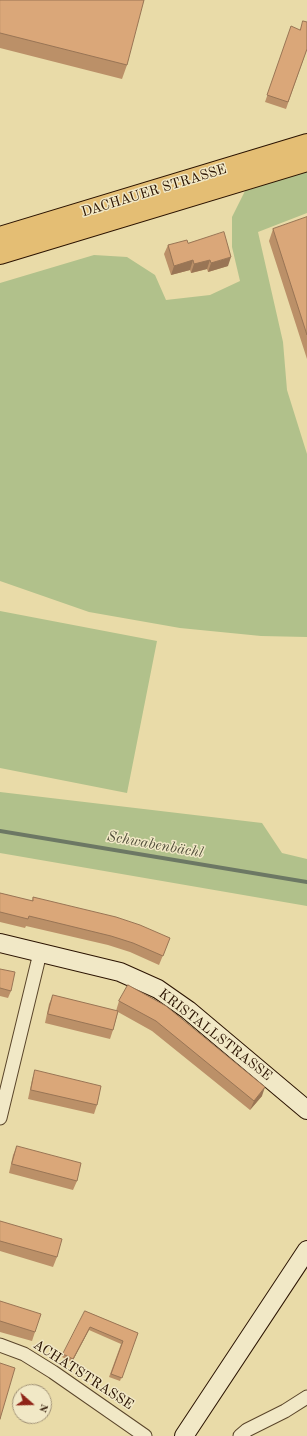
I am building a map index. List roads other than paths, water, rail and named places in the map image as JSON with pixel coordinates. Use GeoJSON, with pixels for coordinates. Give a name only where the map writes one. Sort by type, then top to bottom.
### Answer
{"type":"FeatureCollection","features":[{"type":"Feature","properties":{"kind":"main road","name":"DACHAUER STRASSE"},"geometry":{"type":"LineString","coordinates":[[0,237],[307,144]]}},
{"type":"Feature","properties":{"kind":"main road","name":"DACHAUER STRASSE"},"geometry":{"type":"LineString","coordinates":[[0,254],[307,161]]}},
{"type":"Feature","properties":{"kind":"street","name":"KRISTALLSTRASSE"},"geometry":{"type":"LineString","coordinates":[[0,943],[120,972],[158,989],[188,1010],[307,1110]]}},
{"type":"Feature","properties":{"kind":"street"},"geometry":{"type":"LineString","coordinates":[[0,1118],[40,953]]}},
{"type":"Feature","properties":{"kind":"street"},"geometry":{"type":"LineString","coordinates":[[184,1436],[307,1250]]}},
{"type":"Feature","properties":{"kind":"street","name":"ACHATSTRASSE"},"geometry":{"type":"LineString","coordinates":[[0,1345],[24,1354],[53,1372],[145,1436]]}},
{"type":"Feature","properties":{"kind":"street"},"geometry":{"type":"LineString","coordinates":[[240,1436],[247,1430],[285,1411],[307,1397]]}},
{"type":"Feature","properties":{"kind":"waterway","name":"Schwabenbächl"},"geometry":{"type":"LineString","coordinates":[[0,831],[307,882]]}}]}
